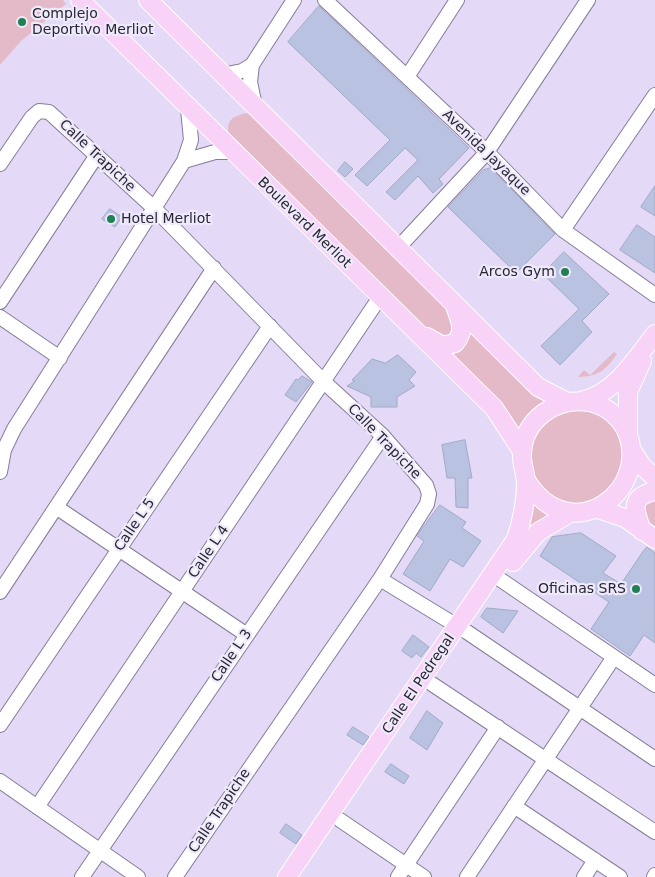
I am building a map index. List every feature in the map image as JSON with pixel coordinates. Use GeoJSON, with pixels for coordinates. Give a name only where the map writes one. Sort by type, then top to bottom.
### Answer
{"type":"FeatureCollection","features":[{"type":"Feature","properties":{"kind":"main road","name":"Boulevard Merliot"},"geometry":{"type":"LineString","coordinates":[[80,0],[231,152],[494,408],[522,451]]}},
{"type":"Feature","properties":{"kind":"main road"},"geometry":{"type":"LineString","coordinates":[[148,0],[256,110],[538,386],[597,405],[613,413],[628,432]]}},
{"type":"Feature","properties":{"kind":"main road"},"geometry":{"type":"LineString","coordinates":[[416,330],[443,346],[455,344],[462,335],[462,327],[454,304]]}},
{"type":"Feature","properties":{"kind":"main road"},"geometry":{"type":"LineString","coordinates":[[655,335],[628,392],[628,432],[633,452],[633,466],[629,480],[616,497],[598,509],[584,513],[570,513],[556,509],[544,502],[526,480],[521,461],[529,428],[536,419],[556,406],[580,401],[612,385],[655,335]]}},
{"type":"Feature","properties":{"kind":"main road"},"geometry":{"type":"LineString","coordinates":[[633,452],[642,466],[655,478]]}},
{"type":"Feature","properties":{"kind":"main road","name":"Calle El Pedregal"},"geometry":{"type":"LineString","coordinates":[[300,877],[432,684],[462,629],[516,539],[522,523],[526,480]]}},
{"type":"Feature","properties":{"kind":"main road"},"geometry":{"type":"LineString","coordinates":[[649,535],[635,510],[636,502],[643,495],[655,491]]}},
{"type":"Feature","properties":{"kind":"main road"},"geometry":{"type":"LineString","coordinates":[[598,509],[625,518],[649,535]]}},
{"type":"Feature","properties":{"kind":"main road","name":"Calle El Pedregal"},"geometry":{"type":"LineString","coordinates":[[286,877],[462,629],[501,580],[523,548],[538,532],[570,513]]}},
{"type":"Feature","properties":{"kind":"street"},"geometry":{"type":"LineString","coordinates":[[256,110],[250,88],[252,65],[294,0]]}},
{"type":"Feature","properties":{"kind":"street","name":"Avenida Jayaque"},"geometry":{"type":"LineString","coordinates":[[325,0],[487,152],[563,230],[655,294]]}},
{"type":"Feature","properties":{"kind":"street"},"geometry":{"type":"LineString","coordinates":[[407,77],[457,0]]}},
{"type":"Feature","properties":{"kind":"street"},"geometry":{"type":"LineString","coordinates":[[398,248],[487,152],[588,0]]}},
{"type":"Feature","properties":{"kind":"street"},"geometry":{"type":"LineString","coordinates":[[222,75],[232,74],[252,65]]}},
{"type":"Feature","properties":{"kind":"street"},"geometry":{"type":"LineString","coordinates":[[563,230],[655,95]]}},
{"type":"Feature","properties":{"kind":"street"},"geometry":{"type":"LineString","coordinates":[[0,472],[4,450],[14,429],[184,161],[191,140],[188,109]]}},
{"type":"Feature","properties":{"kind":"street","name":"Calle Trapiche"},"geometry":{"type":"LineString","coordinates":[[0,164],[32,117],[39,111],[49,112],[154,209],[324,382],[383,436],[426,485],[429,494],[427,504],[380,579],[175,877]]}},
{"type":"Feature","properties":{"kind":"street"},"geometry":{"type":"LineString","coordinates":[[184,161],[215,152],[231,152]]}},
{"type":"Feature","properties":{"kind":"street"},"geometry":{"type":"LineString","coordinates":[[0,302],[97,155]]}},
{"type":"Feature","properties":{"kind":"street"},"geometry":{"type":"LineString","coordinates":[[0,592],[214,268]]}},
{"type":"Feature","properties":{"kind":"street","name":"Calle L 4"},"geometry":{"type":"LineString","coordinates":[[37,807],[380,297]]}},
{"type":"Feature","properties":{"kind":"street"},"geometry":{"type":"LineString","coordinates":[[0,317],[60,358]]}},
{"type":"Feature","properties":{"kind":"street","name":"Calle L 5"},"geometry":{"type":"LineString","coordinates":[[0,725],[270,326]]}},
{"type":"Feature","properties":{"kind":"street","name":"Calle L 3"},"geometry":{"type":"LineString","coordinates":[[82,877],[383,436]]}},
{"type":"Feature","properties":{"kind":"street"},"geometry":{"type":"LineString","coordinates":[[56,507],[247,635]]}},
{"type":"Feature","properties":{"kind":"street"},"geometry":{"type":"LineString","coordinates":[[380,579],[462,629],[655,759]]}},
{"type":"Feature","properties":{"kind":"street"},"geometry":{"type":"LineString","coordinates":[[501,580],[655,685]]}},
{"type":"Feature","properties":{"kind":"street"},"geometry":{"type":"LineString","coordinates":[[466,877],[614,657]]}},
{"type":"Feature","properties":{"kind":"street"},"geometry":{"type":"LineString","coordinates":[[432,684],[655,832]]}},
{"type":"Feature","properties":{"kind":"street"},"geometry":{"type":"LineString","coordinates":[[398,877],[498,728]]}},
{"type":"Feature","properties":{"kind":"street"},"geometry":{"type":"LineString","coordinates":[[0,781],[138,877]]}},
{"type":"Feature","properties":{"kind":"street"},"geometry":{"type":"LineString","coordinates":[[514,806],[620,877]]}},
{"type":"Feature","properties":{"kind":"street"},"geometry":{"type":"LineString","coordinates":[[340,820],[424,877]]}},
{"type":"Feature","properties":{"kind":"street"},"geometry":{"type":"LineString","coordinates":[[584,877],[595,860]]}},
{"type":"Feature","properties":{"kind":"shaded area","name":"Complejo Deportivo Merliot"},"geometry":{"type":"Polygon","coordinates":[[[0,0],[63,0],[66,4],[21,41],[0,65],[0,0]]]}},
{"type":"Feature","properties":{"kind":"shaded area"},"geometry":{"type":"Polygon","coordinates":[[[248,113],[256,117],[457,317],[461,331],[440,342],[229,141],[228,129],[230,121],[236,116],[248,113]]]}},
{"type":"Feature","properties":{"kind":"shaded area"},"geometry":{"type":"Polygon","coordinates":[[[472,333],[551,400],[521,440],[453,360],[455,353],[472,333]]]}},
{"type":"Feature","properties":{"kind":"shaded area"},"geometry":{"type":"Polygon","coordinates":[[[614,352],[617,354],[597,374],[578,377],[584,370],[590,375],[614,352]]]}},
{"type":"Feature","properties":{"kind":"shaded area"},"geometry":{"type":"Polygon","coordinates":[[[577,410],[595,414],[610,424],[620,439],[624,457],[620,475],[610,490],[595,500],[577,504],[559,500],[544,490],[534,475],[530,457],[534,439],[544,424],[559,414],[577,410]]]}},
{"type":"Feature","properties":{"kind":"shaded area"},"geometry":{"type":"Polygon","coordinates":[[[653,492],[655,494],[655,526],[638,514],[653,492]]]}},
{"type":"Feature","properties":{"kind":"shaded area"},"geometry":{"type":"Polygon","coordinates":[[[527,501],[553,516],[529,529],[518,541],[527,501]]]}},
{"type":"Feature","properties":{"kind":"building"},"geometry":{"type":"Polygon","coordinates":[[[319,6],[469,148],[439,179],[443,184],[433,193],[418,176],[395,200],[386,192],[418,160],[405,148],[367,186],[355,175],[390,140],[288,42],[319,6]]]}},
{"type":"Feature","properties":{"kind":"building"},"geometry":{"type":"Polygon","coordinates":[[[345,162],[353,169],[345,177],[338,171],[345,162]]]}},
{"type":"Feature","properties":{"kind":"building"},"geometry":{"type":"Polygon","coordinates":[[[491,168],[555,234],[516,273],[448,207],[483,170],[491,168]]]}},
{"type":"Feature","properties":{"kind":"building"},"geometry":{"type":"Polygon","coordinates":[[[655,186],[655,216],[641,207],[655,186]]]}},
{"type":"Feature","properties":{"kind":"building","name":"Hotel Merliot"},"geometry":{"type":"Polygon","coordinates":[[[110,209],[122,217],[115,227],[102,219],[110,209]]]}},
{"type":"Feature","properties":{"kind":"building"},"geometry":{"type":"Polygon","coordinates":[[[637,225],[655,237],[655,273],[620,250],[637,225]]]}},
{"type":"Feature","properties":{"kind":"building"},"geometry":{"type":"Polygon","coordinates":[[[564,252],[609,294],[582,321],[592,332],[560,365],[541,346],[579,309],[543,274],[564,252]]]}},
{"type":"Feature","properties":{"kind":"building"},"geometry":{"type":"Polygon","coordinates":[[[398,355],[416,372],[409,380],[415,386],[397,397],[397,407],[371,407],[371,397],[347,386],[355,381],[352,380],[372,359],[385,363],[398,355]]]}},
{"type":"Feature","properties":{"kind":"building"},"geometry":{"type":"Polygon","coordinates":[[[302,376],[312,382],[296,402],[285,395],[296,379],[298,380],[302,376]]]}},
{"type":"Feature","properties":{"kind":"building"},"geometry":{"type":"Polygon","coordinates":[[[465,440],[472,478],[468,478],[468,508],[456,507],[455,478],[447,478],[442,445],[465,440]]]}},
{"type":"Feature","properties":{"kind":"building"},"geometry":{"type":"Polygon","coordinates":[[[440,505],[466,522],[462,528],[481,541],[463,567],[450,559],[430,591],[403,574],[424,541],[417,536],[440,505]]]}},
{"type":"Feature","properties":{"kind":"building"},"geometry":{"type":"Polygon","coordinates":[[[581,533],[616,556],[603,573],[621,584],[647,547],[655,553],[655,643],[644,635],[630,656],[591,629],[609,602],[540,556],[552,537],[581,533]]]}},
{"type":"Feature","properties":{"kind":"building"},"geometry":{"type":"Polygon","coordinates":[[[487,608],[518,611],[503,633],[481,617],[487,608]]]}},
{"type":"Feature","properties":{"kind":"building"},"geometry":{"type":"Polygon","coordinates":[[[413,635],[429,647],[421,657],[416,653],[412,658],[402,651],[413,635]]]}},
{"type":"Feature","properties":{"kind":"building"},"geometry":{"type":"Polygon","coordinates":[[[427,711],[443,723],[427,750],[410,738],[427,711]]]}},
{"type":"Feature","properties":{"kind":"building"},"geometry":{"type":"Polygon","coordinates":[[[353,727],[369,737],[363,745],[347,735],[353,727]]]}},
{"type":"Feature","properties":{"kind":"building"},"geometry":{"type":"Polygon","coordinates":[[[391,764],[409,776],[404,784],[385,772],[391,764]]]}},
{"type":"Feature","properties":{"kind":"building"},"geometry":{"type":"Polygon","coordinates":[[[286,824],[302,835],[296,844],[280,833],[286,824]]]}},
{"type":"Feature","properties":{"kind":"place","name":"Complejo Deportivo Merliot"},"geometry":{"type":"Point","coordinates":[22,22]}},
{"type":"Feature","properties":{"kind":"place","name":"Hotel Merliot"},"geometry":{"type":"Point","coordinates":[111,219]}},
{"type":"Feature","properties":{"kind":"place","name":"Arcos Gym"},"geometry":{"type":"Point","coordinates":[565,272]}},
{"type":"Feature","properties":{"kind":"place","name":"Oficinas SRS"},"geometry":{"type":"Point","coordinates":[636,589]}}]}
